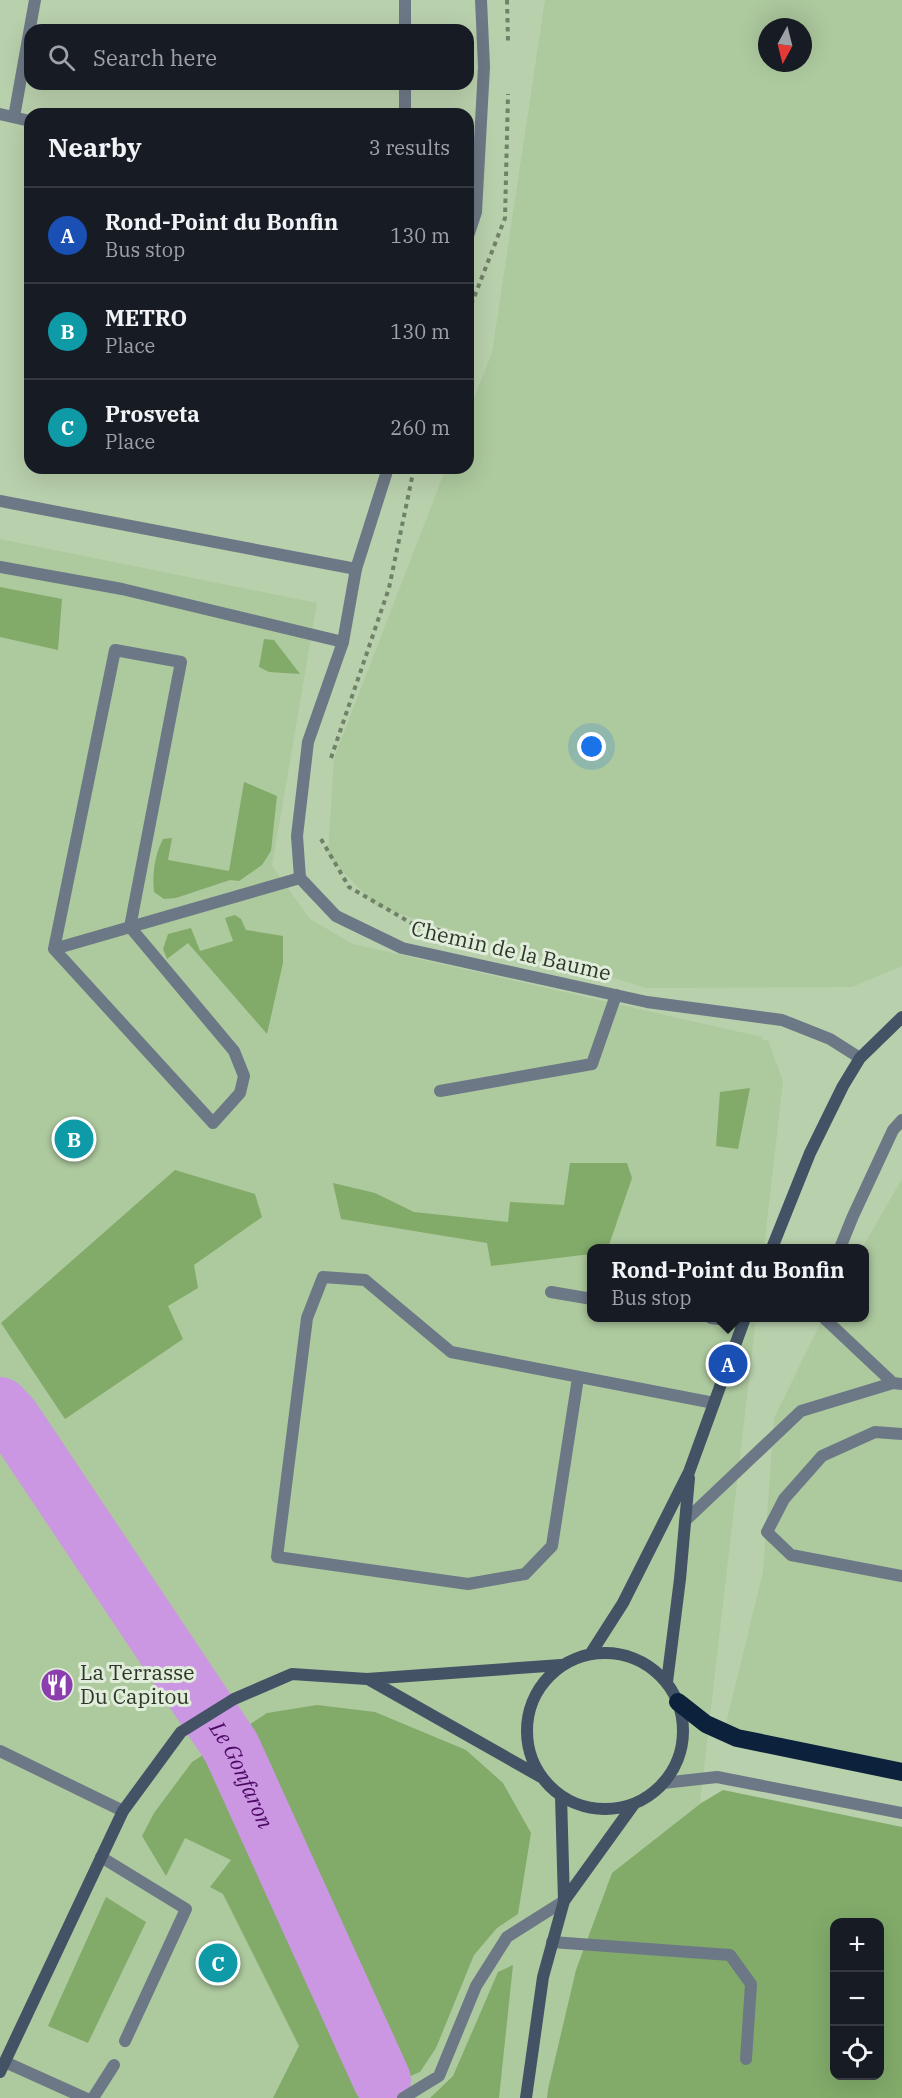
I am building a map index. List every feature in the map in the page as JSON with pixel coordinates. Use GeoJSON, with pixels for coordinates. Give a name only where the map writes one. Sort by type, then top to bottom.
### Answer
{"type":"FeatureCollection","features":[{"type":"Feature","properties":{"kind":"highway"},"geometry":{"type":"LineString","coordinates":[[678,1702],[706,1724],[737,1738],[902,1772]]}},
{"type":"Feature","properties":{"kind":"main road"},"geometry":{"type":"LineString","coordinates":[[774,1244],[810,1153],[843,1086],[860,1058],[902,1017]]}},
{"type":"Feature","properties":{"kind":"main road"},"geometry":{"type":"LineString","coordinates":[[591,1653],[623,1603],[689,1472],[743,1322]]}},
{"type":"Feature","properties":{"kind":"main road"},"geometry":{"type":"LineString","coordinates":[[667,1682],[689,1472]]}},
{"type":"Feature","properties":{"kind":"main road"},"geometry":{"type":"LineString","coordinates":[[367,1679],[541,1777],[561,1796],[584,1807],[609,1809],[634,1803],[650,1795],[663,1783],[675,1765],[682,1744],[683,1723],[678,1702],[667,1682],[652,1668],[633,1657],[612,1653],[591,1653],[561,1665],[542,1682],[530,1704],[526,1729],[529,1754],[541,1777]]}},
{"type":"Feature","properties":{"kind":"main road"},"geometry":{"type":"LineString","coordinates":[[2,2067],[123,1811],[181,1732],[234,1699],[292,1674],[367,1679],[561,1665]]}},
{"type":"Feature","properties":{"kind":"main road"},"geometry":{"type":"LineString","coordinates":[[526,2098],[543,1977],[564,1901],[561,1796]]}},
{"type":"Feature","properties":{"kind":"main road"},"geometry":{"type":"LineString","coordinates":[[564,1901],[634,1803]]}},
{"type":"Feature","properties":{"kind":"street"},"geometry":{"type":"LineString","coordinates":[[31,24],[35,0]]}},
{"type":"Feature","properties":{"kind":"street"},"geometry":{"type":"LineString","coordinates":[[405,0],[405,24]]}},
{"type":"Feature","properties":{"kind":"street"},"geometry":{"type":"LineString","coordinates":[[474,187],[484,67],[481,0]]}},
{"type":"Feature","properties":{"kind":"street"},"geometry":{"type":"LineString","coordinates":[[14,117],[24,61]]}},
{"type":"Feature","properties":{"kind":"street"},"geometry":{"type":"LineString","coordinates":[[405,90],[405,108]]}},
{"type":"Feature","properties":{"kind":"street"},"geometry":{"type":"LineString","coordinates":[[0,114],[24,120]]}},
{"type":"Feature","properties":{"kind":"street"},"geometry":{"type":"LineString","coordinates":[[54,949],[300,878],[297,836],[308,742],[343,642],[356,569],[386,474]]}},
{"type":"Feature","properties":{"kind":"street"},"geometry":{"type":"LineString","coordinates":[[0,501],[356,569]]}},
{"type":"Feature","properties":{"kind":"street"},"geometry":{"type":"LineString","coordinates":[[0,567],[122,589],[343,642]]}},
{"type":"Feature","properties":{"kind":"street"},"geometry":{"type":"LineString","coordinates":[[54,949],[115,650],[181,662],[130,927]]}},
{"type":"Feature","properties":{"kind":"street","name":"Chemin de la Baume"},"geometry":{"type":"LineString","coordinates":[[300,878],[336,916],[402,948],[647,1002],[782,1020],[830,1039],[860,1058]]}},
{"type":"Feature","properties":{"kind":"street"},"geometry":{"type":"LineString","coordinates":[[54,949],[213,1123],[240,1093],[244,1076],[234,1052],[130,927]]}},
{"type":"Feature","properties":{"kind":"street"},"geometry":{"type":"LineString","coordinates":[[440,1091],[592,1064],[616,995]]}},
{"type":"Feature","properties":{"kind":"street"},"geometry":{"type":"LineString","coordinates":[[842,1244],[893,1130],[902,1120]]}},
{"type":"Feature","properties":{"kind":"street"},"geometry":{"type":"LineString","coordinates":[[578,1377],[552,1546],[525,1574],[468,1584],[277,1557],[307,1318],[323,1277],[365,1280],[451,1352],[714,1403]]}},
{"type":"Feature","properties":{"kind":"street"},"geometry":{"type":"LineString","coordinates":[[551,1292],[587,1298]]}},
{"type":"Feature","properties":{"kind":"street"},"geometry":{"type":"LineString","coordinates":[[830,1322],[897,1383]]}},
{"type":"Feature","properties":{"kind":"street"},"geometry":{"type":"LineString","coordinates":[[685,1521],[801,1411],[897,1383]]}},
{"type":"Feature","properties":{"kind":"street"},"geometry":{"type":"LineString","coordinates":[[902,1434],[875,1432],[822,1456],[784,1499],[767,1532],[791,1555],[902,1575]]}},
{"type":"Feature","properties":{"kind":"street"},"geometry":{"type":"LineString","coordinates":[[0,1751],[123,1811]]}},
{"type":"Feature","properties":{"kind":"street"},"geometry":{"type":"LineString","coordinates":[[663,1783],[717,1777],[902,1813]]}},
{"type":"Feature","properties":{"kind":"street"},"geometry":{"type":"LineString","coordinates":[[101,1857],[186,1909],[125,2041]]}},
{"type":"Feature","properties":{"kind":"street"},"geometry":{"type":"LineString","coordinates":[[403,2098],[439,2076],[476,1986],[507,1937],[564,1901]]}},
{"type":"Feature","properties":{"kind":"street"},"geometry":{"type":"LineString","coordinates":[[552,1942],[730,1955],[751,1984],[746,2059]]}},
{"type":"Feature","properties":{"kind":"street"},"geometry":{"type":"LineString","coordinates":[[93,2098],[114,2065]]}},
{"type":"Feature","properties":{"kind":"street"},"geometry":{"type":"LineString","coordinates":[[2,2067],[85,2098]]}},
{"type":"Feature","properties":{"kind":"path"},"geometry":{"type":"LineString","coordinates":[[330,761],[389,588],[413,474]]}},
{"type":"Feature","properties":{"kind":"path"},"geometry":{"type":"LineString","coordinates":[[322,828],[321,840],[349,887],[411,923],[457,934]]}},
{"type":"Feature","properties":{"kind":"shaded area"},"geometry":{"type":"Polygon","coordinates":[[[545,0],[902,0],[902,966],[852,987],[647,988],[377,907],[328,856],[334,758],[444,474],[474,474],[474,398],[492,353],[545,0]]]}},
{"type":"Feature","properties":{"kind":"shaded area"},"geometry":{"type":"Polygon","coordinates":[[[0,539],[317,603],[272,866],[310,919],[353,944],[768,1040],[783,1081],[764,1244],[587,1244],[587,1322],[756,1322],[700,1803],[723,1790],[902,1827],[902,2098],[0,2098],[0,539]]]}},
{"type":"Feature","properties":{"kind":"shaded area"},"geometry":{"type":"Polygon","coordinates":[[[0,587],[62,599],[58,650],[0,637],[0,587]]]}},
{"type":"Feature","properties":{"kind":"shaded area"},"geometry":{"type":"Polygon","coordinates":[[[264,639],[274,640],[300,674],[269,672],[259,667],[264,639]]]}},
{"type":"Feature","properties":{"kind":"shaded area"},"geometry":{"type":"Polygon","coordinates":[[[244,782],[277,796],[271,851],[262,865],[239,881],[230,880],[176,898],[164,899],[154,892],[155,864],[163,839],[172,838],[168,860],[229,871],[244,782]]]}},
{"type":"Feature","properties":{"kind":"shaded area"},"geometry":{"type":"Polygon","coordinates":[[[235,915],[241,919],[246,930],[283,936],[283,963],[267,1034],[188,943],[167,959],[163,949],[168,934],[191,928],[200,951],[233,941],[225,918],[235,915]]]}},
{"type":"Feature","properties":{"kind":"shaded area"},"geometry":{"type":"Polygon","coordinates":[[[750,1088],[738,1149],[716,1146],[720,1092],[750,1088]]]}},
{"type":"Feature","properties":{"kind":"shaded area"},"geometry":{"type":"Polygon","coordinates":[[[570,1163],[627,1163],[632,1178],[609,1244],[587,1244],[587,1254],[491,1266],[487,1243],[341,1219],[333,1183],[375,1193],[414,1212],[508,1222],[510,1202],[564,1205],[570,1163]]]}},
{"type":"Feature","properties":{"kind":"shaded area"},"geometry":{"type":"Polygon","coordinates":[[[175,1170],[255,1194],[262,1217],[194,1265],[198,1288],[168,1306],[183,1339],[65,1419],[1,1323],[175,1170]]]}},
{"type":"Feature","properties":{"kind":"shaded area"},"geometry":{"type":"Polygon","coordinates":[[[902,1179],[902,1764],[724,1732],[763,1572],[774,1418],[821,1322],[869,1322],[869,1244],[864,1244],[902,1179]]]}},
{"type":"Feature","properties":{"kind":"shaded area"},"geometry":{"type":"Polygon","coordinates":[[[317,1705],[375,1712],[466,1750],[503,1783],[531,1833],[518,1914],[497,1928],[474,1955],[436,2048],[420,2072],[358,2098],[273,2098],[299,2046],[223,1894],[210,1887],[231,1860],[185,1838],[166,1876],[142,1836],[154,1813],[192,1762],[267,1713],[317,1705]]]}},
{"type":"Feature","properties":{"kind":"shaded area"},"geometry":{"type":"Polygon","coordinates":[[[723,1790],[902,1827],[902,2098],[547,2098],[576,1970],[612,1873],[700,1804],[723,1790]]]}},
{"type":"Feature","properties":{"kind":"shaded area"},"geometry":{"type":"Polygon","coordinates":[[[106,1897],[146,1922],[88,2043],[48,2026],[106,1897]]]}},
{"type":"Feature","properties":{"kind":"shaded area"},"geometry":{"type":"Polygon","coordinates":[[[513,1965],[499,2098],[430,2098],[453,2076],[498,1972],[513,1965]]]}},
{"type":"Feature","properties":{"kind":"waterway","name":"Le Gonfaron"},"geometry":{"type":"LineString","coordinates":[[0,1406],[12,1419],[231,1747],[382,2080]]}},
{"type":"Feature","properties":{"kind":"place","name":"METRO"},"geometry":{"type":"Point","coordinates":[74,1139]}},
{"type":"Feature","properties":{"kind":"place","name":"Rond-Point du Bonfin"},"geometry":{"type":"Point","coordinates":[728,1364]}},
{"type":"Feature","properties":{"kind":"place","name":"La Terrasse Du Capitou"},"geometry":{"type":"Point","coordinates":[57,1685]}},
{"type":"Feature","properties":{"kind":"place","name":"Prosveta"},"geometry":{"type":"Point","coordinates":[218,1963]}}]}
